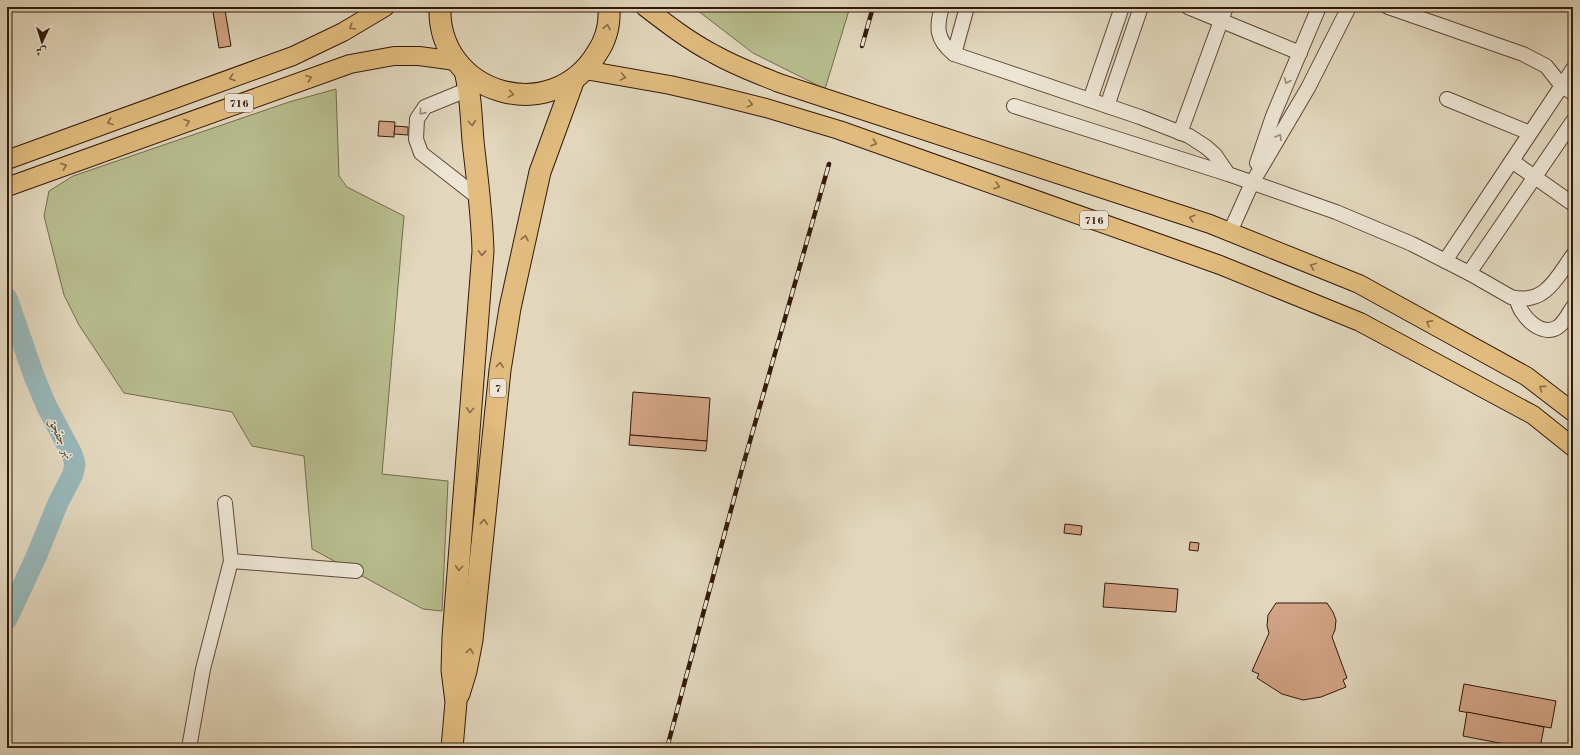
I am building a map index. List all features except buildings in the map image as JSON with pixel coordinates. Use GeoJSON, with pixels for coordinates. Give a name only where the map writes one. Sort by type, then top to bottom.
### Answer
{"type":"FeatureCollection","features":[{"type":"Feature","properties":{"kind":"highway","name":"7"},"geometry":{"type":"LineString","coordinates":[[440,7],[441,27],[444,39],[464,74],[480,199],[483,251],[452,653],[456,702],[452,748]]}},
{"type":"Feature","properties":{"kind":"highway","name":"7"},"geometry":{"type":"LineString","coordinates":[[464,74],[489,88],[518,95],[532,95],[561,87],[579,75],[593,60],[605,37],[608,25],[609,7]]}},
{"type":"Feature","properties":{"kind":"highway","name":"7"},"geometry":{"type":"LineString","coordinates":[[456,702],[466,671],[472,640],[500,370],[509,315],[540,172],[579,75]]}},
{"type":"Feature","properties":{"kind":"main road","name":"716"},"geometry":{"type":"LineString","coordinates":[[13,158],[293,56],[343,32],[385,7]]}},
{"type":"Feature","properties":{"kind":"main road"},"geometry":{"type":"LineString","coordinates":[[645,7],[676,30],[713,54],[779,83],[1210,224],[1358,284],[1526,376],[1573,412]]}},
{"type":"Feature","properties":{"kind":"main road","name":"716"},"geometry":{"type":"LineString","coordinates":[[7,187],[350,64],[394,56],[418,56],[464,74]]}},
{"type":"Feature","properties":{"kind":"main road","name":"716"},"geometry":{"type":"LineString","coordinates":[[579,75],[670,85],[766,108],[839,130],[1220,265],[1360,322],[1533,415],[1573,447]]}},
{"type":"Feature","properties":{"kind":"street"},"geometry":{"type":"LineString","coordinates":[[942,7],[938,21],[940,35],[945,46],[954,54],[1090,100],[1189,136],[1206,147],[1222,164],[1228,174]]}},
{"type":"Feature","properties":{"kind":"street"},"geometry":{"type":"LineString","coordinates":[[954,54],[967,7]]}},
{"type":"Feature","properties":{"kind":"street"},"geometry":{"type":"LineString","coordinates":[[1090,100],[1122,7]]}},
{"type":"Feature","properties":{"kind":"street"},"geometry":{"type":"LineString","coordinates":[[1107,106],[1141,7]]}},
{"type":"Feature","properties":{"kind":"street"},"geometry":{"type":"LineString","coordinates":[[1188,7],[1223,13],[1300,53]]}},
{"type":"Feature","properties":{"kind":"street"},"geometry":{"type":"LineString","coordinates":[[1252,183],[1270,122],[1319,7]]}},
{"type":"Feature","properties":{"kind":"street"},"geometry":{"type":"LineString","coordinates":[[1230,232],[1252,183],[1308,88],[1349,7]]}},
{"type":"Feature","properties":{"kind":"street"},"geometry":{"type":"LineString","coordinates":[[1388,7],[1523,54],[1546,66],[1567,89]]}},
{"type":"Feature","properties":{"kind":"street"},"geometry":{"type":"LineString","coordinates":[[1180,133],[1223,13]]}},
{"type":"Feature","properties":{"kind":"street"},"geometry":{"type":"LineString","coordinates":[[1445,260],[1530,134],[1567,89],[1573,69]]}},
{"type":"Feature","properties":{"kind":"street"},"geometry":{"type":"LineString","coordinates":[[464,74],[425,107],[417,119],[416,139],[421,153],[480,199]]}},
{"type":"Feature","properties":{"kind":"street"},"geometry":{"type":"LineString","coordinates":[[1447,100],[1530,134]]}},
{"type":"Feature","properties":{"kind":"street"},"geometry":{"type":"LineString","coordinates":[[1014,106],[1228,174],[1343,214],[1445,260],[1517,299],[1530,299],[1549,289],[1573,254]]}},
{"type":"Feature","properties":{"kind":"street"},"geometry":{"type":"LineString","coordinates":[[1469,273],[1573,121]]}},
{"type":"Feature","properties":{"kind":"street"},"geometry":{"type":"LineString","coordinates":[[1512,161],[1573,204]]}},
{"type":"Feature","properties":{"kind":"street"},"geometry":{"type":"LineString","coordinates":[[1517,299],[1524,316],[1537,326],[1547,330],[1560,326],[1573,307]]}},
{"type":"Feature","properties":{"kind":"street"},"geometry":{"type":"LineString","coordinates":[[189,748],[203,669],[230,561],[225,503]]}},
{"type":"Feature","properties":{"kind":"street"},"geometry":{"type":"LineString","coordinates":[[230,561],[356,571]]}},
{"type":"Feature","properties":{"kind":"green space"},"geometry":{"type":"Polygon","coordinates":[[[693,7],[850,7],[825,89],[753,53],[693,7]]]}},
{"type":"Feature","properties":{"kind":"green space"},"geometry":{"type":"Polygon","coordinates":[[[336,89],[339,176],[347,187],[404,216],[382,474],[448,481],[442,611],[423,609],[312,549],[304,456],[252,446],[232,412],[124,393],[79,325],[64,295],[44,216],[49,191],[73,176],[289,102],[336,89]]]}},
{"type":"Feature","properties":{"kind":"waterway","name":"نهر جقجق"},"geometry":{"type":"LineString","coordinates":[[7,298],[34,376],[47,407],[72,454],[75,464],[73,474],[58,503],[36,557],[7,619]]}},
{"type":"Feature","properties":{"kind":"railway"},"geometry":{"type":"LineString","coordinates":[[862,46],[873,7]]}},
{"type":"Feature","properties":{"kind":"railway"},"geometry":{"type":"LineString","coordinates":[[667,748],[742,469],[829,164]]}}]}
